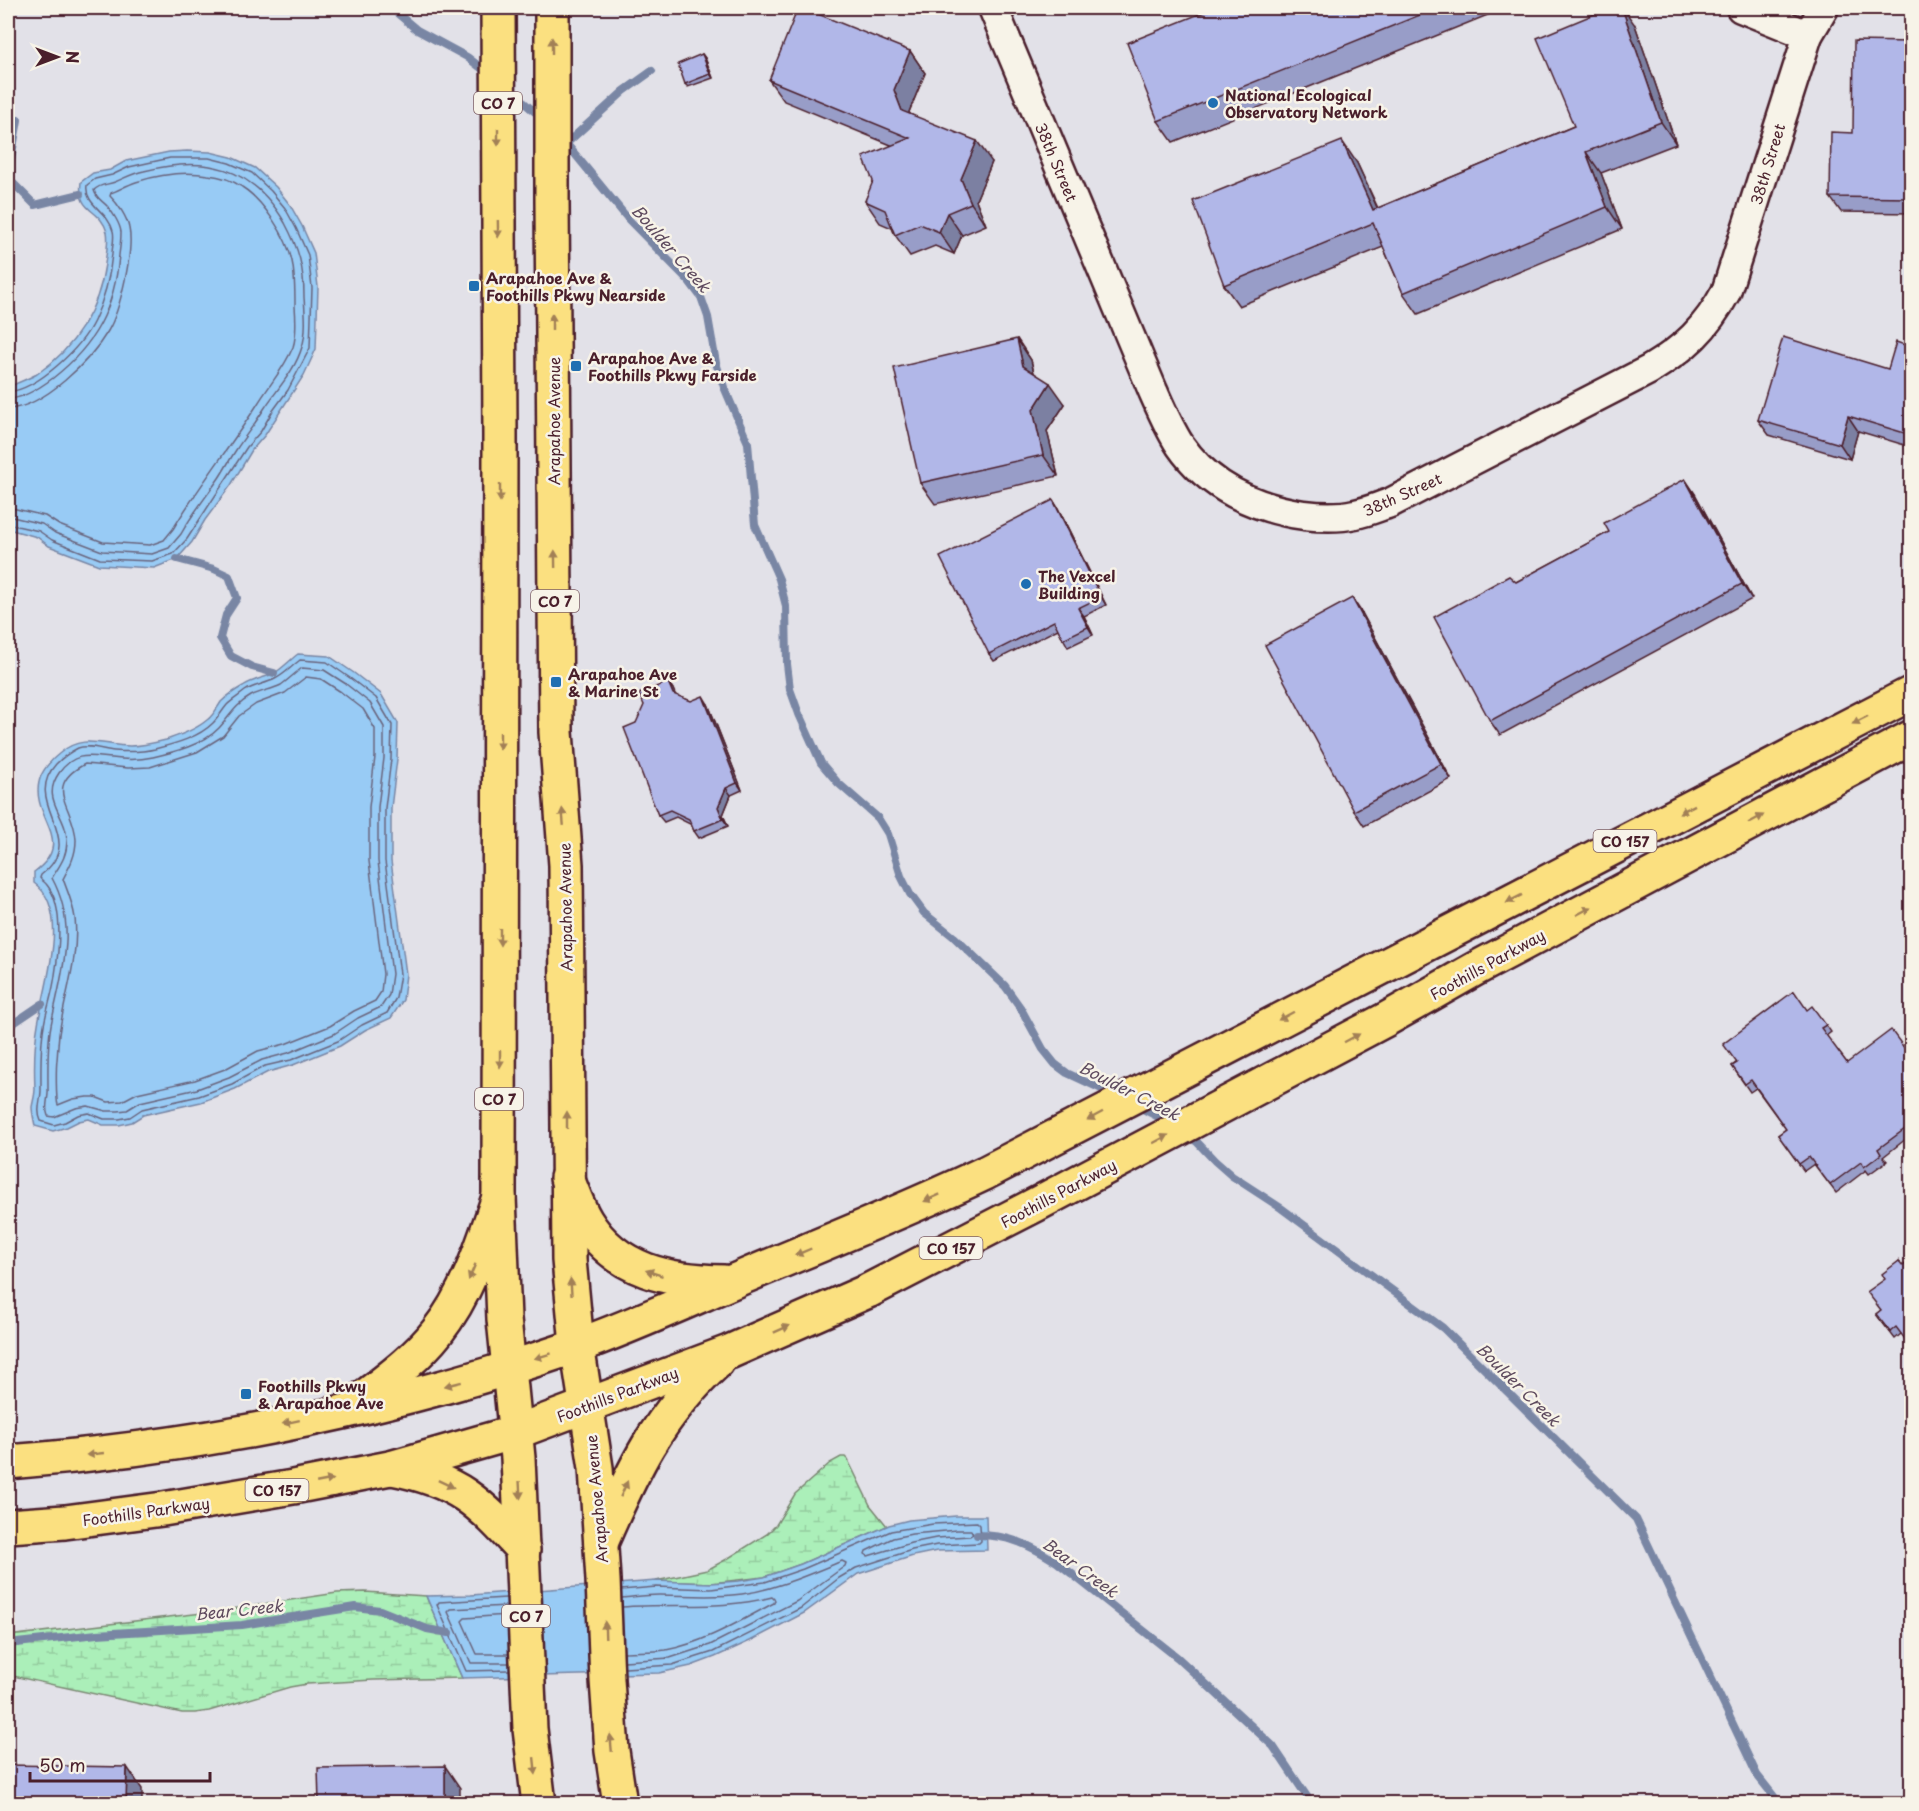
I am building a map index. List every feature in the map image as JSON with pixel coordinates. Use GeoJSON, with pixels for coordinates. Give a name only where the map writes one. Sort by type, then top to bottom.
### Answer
{"type":"FeatureCollection","features":[{"type":"Feature","properties":{"kind":"main road","name":"Arapahoe Avenue"},"geometry":{"type":"LineString","coordinates":[[552,8],[556,732],[566,865],[569,1260],[577,1346],[596,1468],[612,1751],[620,1803]]}},
{"type":"Feature","properties":{"kind":"main road","name":"CO 7"},"geometry":{"type":"LineString","coordinates":[[498,22],[499,1197],[504,1319],[516,1432],[528,1681],[538,1803]]}},
{"type":"Feature","properties":{"kind":"main road","name":"CO 157"},"geometry":{"type":"LineString","coordinates":[[8,1462],[162,1446],[348,1410],[467,1380],[577,1346],[641,1321],[926,1201],[985,1173],[1911,693]]}},
{"type":"Feature","properties":{"kind":"main road","name":"Foothills Parkway"},"geometry":{"type":"LineString","coordinates":[[8,1526],[65,1522],[164,1509],[390,1468],[516,1432],[729,1352],[868,1291],[1035,1205],[1911,737]]}},
{"type":"Feature","properties":{"kind":"main road"},"geometry":{"type":"LineString","coordinates":[[567,1179],[587,1223],[617,1255],[644,1270],[675,1279],[732,1282]]}},
{"type":"Feature","properties":{"kind":"main road"},"geometry":{"type":"LineString","coordinates":[[348,1410],[411,1360],[446,1320],[469,1279],[499,1197]]}},
{"type":"Feature","properties":{"kind":"main road"},"geometry":{"type":"LineString","coordinates":[[601,1543],[648,1443],[684,1395],[729,1352]]}},
{"type":"Feature","properties":{"kind":"main road"},"geometry":{"type":"LineString","coordinates":[[390,1468],[426,1475],[463,1492],[486,1511],[523,1550]]}},
{"type":"Feature","properties":{"kind":"street","name":"38th Street"},"geometry":{"type":"LineString","coordinates":[[993,8],[1153,391],[1180,445],[1205,473],[1242,498],[1273,509],[1316,516],[1353,515],[1390,503],[1649,370],[1666,360],[1696,336],[1710,320],[1726,292],[1808,35],[1824,8]]}},
{"type":"Feature","properties":{"kind":"street"},"geometry":{"type":"LineString","coordinates":[[1741,8],[1808,35]]}},
{"type":"Feature","properties":{"kind":"green space"},"geometry":{"type":"Polygon","coordinates":[[[841,1457],[848,1460],[870,1505],[887,1526],[801,1564],[764,1577],[711,1583],[656,1581],[707,1570],[767,1534],[776,1525],[795,1494],[830,1463],[841,1457]]]}},
{"type":"Feature","properties":{"kind":"green space"},"geometry":{"type":"Polygon","coordinates":[[[365,1592],[426,1596],[462,1678],[307,1684],[209,1711],[182,1713],[8,1675],[8,1636],[211,1612],[337,1593],[365,1592]]]}},
{"type":"Feature","properties":{"kind":"water"},"geometry":{"type":"Polygon","coordinates":[[[169,152],[210,152],[231,157],[255,168],[276,187],[290,205],[314,253],[318,287],[316,349],[304,375],[265,435],[252,450],[192,542],[177,559],[154,568],[99,565],[49,546],[37,537],[8,529],[8,387],[37,374],[63,352],[83,326],[97,297],[102,281],[108,236],[104,224],[82,200],[81,182],[93,173],[110,170],[126,161],[169,152]]]}},
{"type":"Feature","properties":{"kind":"water"},"geometry":{"type":"Polygon","coordinates":[[[298,654],[329,656],[354,673],[381,694],[398,723],[397,759],[391,808],[391,861],[406,974],[403,1000],[391,1018],[365,1030],[340,1046],[293,1065],[268,1072],[235,1089],[201,1102],[143,1115],[132,1122],[119,1125],[103,1125],[89,1119],[53,1131],[35,1126],[32,1107],[35,1091],[36,1040],[54,930],[51,911],[45,895],[34,883],[34,872],[46,861],[52,850],[50,829],[38,795],[42,774],[57,756],[77,743],[139,745],[166,740],[198,727],[232,693],[250,682],[280,670],[298,654]]]}},
{"type":"Feature","properties":{"kind":"water"},"geometry":{"type":"Polygon","coordinates":[[[986,1516],[987,1550],[937,1551],[913,1556],[858,1574],[804,1613],[750,1641],[691,1666],[659,1673],[462,1678],[426,1596],[471,1595],[656,1581],[711,1583],[739,1581],[764,1577],[801,1564],[889,1525],[909,1520],[986,1516]]]}},
{"type":"Feature","properties":{"kind":"building"},"geometry":{"type":"Polygon","coordinates":[[[798,8],[910,51],[894,90],[902,111],[977,141],[961,179],[971,203],[947,213],[939,232],[920,224],[895,235],[885,210],[865,201],[873,181],[863,157],[910,138],[769,80],[798,8]]]}},
{"type":"Feature","properties":{"kind":"building","name":"National Ecological Observatory Network"},"geometry":{"type":"Polygon","coordinates":[[[1211,8],[1437,8],[1158,121],[1127,43],[1211,8]]]}},
{"type":"Feature","properties":{"kind":"building"},"geometry":{"type":"Polygon","coordinates":[[[1609,8],[1622,8],[1661,122],[1586,152],[1607,207],[1403,293],[1373,223],[1224,285],[1193,201],[1342,141],[1373,210],[1574,126],[1537,38],[1609,8]]]}},
{"type":"Feature","properties":{"kind":"building"},"geometry":{"type":"Polygon","coordinates":[[[1854,41],[1911,42],[1911,198],[1830,197],[1831,132],[1853,133],[1854,41]]]}},
{"type":"Feature","properties":{"kind":"building"},"geometry":{"type":"Polygon","coordinates":[[[702,54],[710,74],[685,84],[678,64],[702,54]]]}},
{"type":"Feature","properties":{"kind":"building"},"geometry":{"type":"Polygon","coordinates":[[[1783,337],[1888,369],[1896,342],[1911,347],[1911,435],[1848,416],[1840,444],[1758,420],[1783,337]]]}},
{"type":"Feature","properties":{"kind":"building"},"geometry":{"type":"Polygon","coordinates":[[[1017,339],[1023,366],[1050,383],[1033,410],[1043,455],[920,483],[894,368],[1017,339]]]}},
{"type":"Feature","properties":{"kind":"building"},"geometry":{"type":"Polygon","coordinates":[[[1685,479],[1742,584],[1490,721],[1434,617],[1509,576],[1516,582],[1609,532],[1604,523],[1685,479]]]}},
{"type":"Feature","properties":{"kind":"building","name":"The Vexcel Building"},"geometry":{"type":"Polygon","coordinates":[[[1053,500],[1101,597],[1078,608],[1088,627],[1063,639],[1054,621],[989,654],[940,557],[1053,500]]]}},
{"type":"Feature","properties":{"kind":"building"},"geometry":{"type":"Polygon","coordinates":[[[1352,598],[1441,764],[1354,811],[1265,645],[1352,598]]]}},
{"type":"Feature","properties":{"kind":"building"},"geometry":{"type":"Polygon","coordinates":[[[668,682],[673,694],[691,701],[703,696],[737,783],[726,788],[718,807],[723,819],[694,831],[689,819],[670,810],[658,815],[624,728],[636,723],[644,705],[639,694],[668,682]]]}},
{"type":"Feature","properties":{"kind":"building"},"geometry":{"type":"Polygon","coordinates":[[[1794,991],[1807,1010],[1812,1006],[1826,1025],[1821,1028],[1847,1063],[1891,1030],[1911,1057],[1911,1129],[1909,1126],[1878,1149],[1881,1154],[1864,1167],[1861,1162],[1830,1185],[1809,1157],[1799,1164],[1778,1135],[1786,1129],[1751,1080],[1745,1084],[1732,1066],[1737,1063],[1723,1044],[1794,991]]]}},
{"type":"Feature","properties":{"kind":"building"},"geometry":{"type":"Polygon","coordinates":[[[1911,1259],[1911,1347],[1896,1327],[1890,1332],[1876,1314],[1881,1310],[1867,1292],[1885,1279],[1882,1274],[1899,1261],[1903,1266],[1911,1259]]]}},
{"type":"Feature","properties":{"kind":"building"},"geometry":{"type":"Polygon","coordinates":[[[8,1765],[127,1767],[126,1803],[8,1803],[8,1765]]]}},
{"type":"Feature","properties":{"kind":"building"},"geometry":{"type":"Polygon","coordinates":[[[445,1766],[445,1803],[319,1803],[318,1768],[445,1766]]]}},
{"type":"Feature","properties":{"kind":"waterway","name":"Boulder Creek"},"geometry":{"type":"LineString","coordinates":[[391,8],[417,30],[467,57],[489,74]]}},
{"type":"Feature","properties":{"kind":"waterway"},"geometry":{"type":"LineString","coordinates":[[567,143],[624,91],[652,71]]}},
{"type":"Feature","properties":{"kind":"waterway","name":"Boulder Creek"},"geometry":{"type":"LineString","coordinates":[[508,89],[542,118]]}},
{"type":"Feature","properties":{"kind":"waterway"},"geometry":{"type":"LineString","coordinates":[[8,176],[18,120]]}},
{"type":"Feature","properties":{"kind":"waterway","name":"Boulder Creek"},"geometry":{"type":"LineString","coordinates":[[561,137],[629,220],[689,281],[701,297],[708,317],[716,363],[748,443],[755,525],[779,579],[786,606],[790,689],[821,763],[838,783],[878,818],[888,834],[901,876],[910,894],[924,913],[954,937],[1005,986],[1020,1007],[1043,1049],[1055,1064],[1067,1073],[1114,1095]]}},
{"type":"Feature","properties":{"kind":"waterway"},"geometry":{"type":"LineString","coordinates":[[8,178],[35,205],[80,194]]}},
{"type":"Feature","properties":{"kind":"waterway"},"geometry":{"type":"LineString","coordinates":[[177,559],[214,569],[229,576],[237,598],[226,615],[220,638],[231,656],[252,667],[274,673]]}},
{"type":"Feature","properties":{"kind":"waterway"},"geometry":{"type":"LineString","coordinates":[[8,1027],[42,1004]]}},
{"type":"Feature","properties":{"kind":"waterway","name":"Boulder Creek"},"geometry":{"type":"LineString","coordinates":[[1135,1105],[1170,1123]]}},
{"type":"Feature","properties":{"kind":"waterway","name":"Boulder Creek"},"geometry":{"type":"LineString","coordinates":[[1187,1135],[1232,1176],[1281,1208],[1443,1328],[1636,1519],[1757,1775],[1780,1804]]}},
{"type":"Feature","properties":{"kind":"waterway","name":"Bear Creek"},"geometry":{"type":"LineString","coordinates":[[977,1535],[1010,1539],[1029,1546],[1057,1562],[1178,1658],[1273,1746],[1312,1804]]}},
{"type":"Feature","properties":{"kind":"waterway","name":"Bear Creek"},"geometry":{"type":"LineString","coordinates":[[8,1644],[97,1634],[242,1625],[355,1607],[380,1610],[427,1629],[449,1633]]}},
{"type":"Feature","properties":{"kind":"place","name":"National Ecological Observatory Network"},"geometry":{"type":"Point","coordinates":[1213,103]}},
{"type":"Feature","properties":{"kind":"place","name":"Arapahoe Ave & Foothills Pkwy Nearside"},"geometry":{"type":"Point","coordinates":[474,286]}},
{"type":"Feature","properties":{"kind":"place","name":"Arapahoe Ave & Foothills Pkwy Farside"},"geometry":{"type":"Point","coordinates":[576,366]}},
{"type":"Feature","properties":{"kind":"place","name":"The Vexcel Building"},"geometry":{"type":"Point","coordinates":[1026,584]}},
{"type":"Feature","properties":{"kind":"place","name":"Arapahoe Ave & Marine St"},"geometry":{"type":"Point","coordinates":[556,682]}},
{"type":"Feature","properties":{"kind":"place","name":"Foothills Pkwy & Arapahoe Ave"},"geometry":{"type":"Point","coordinates":[246,1394]}}]}
